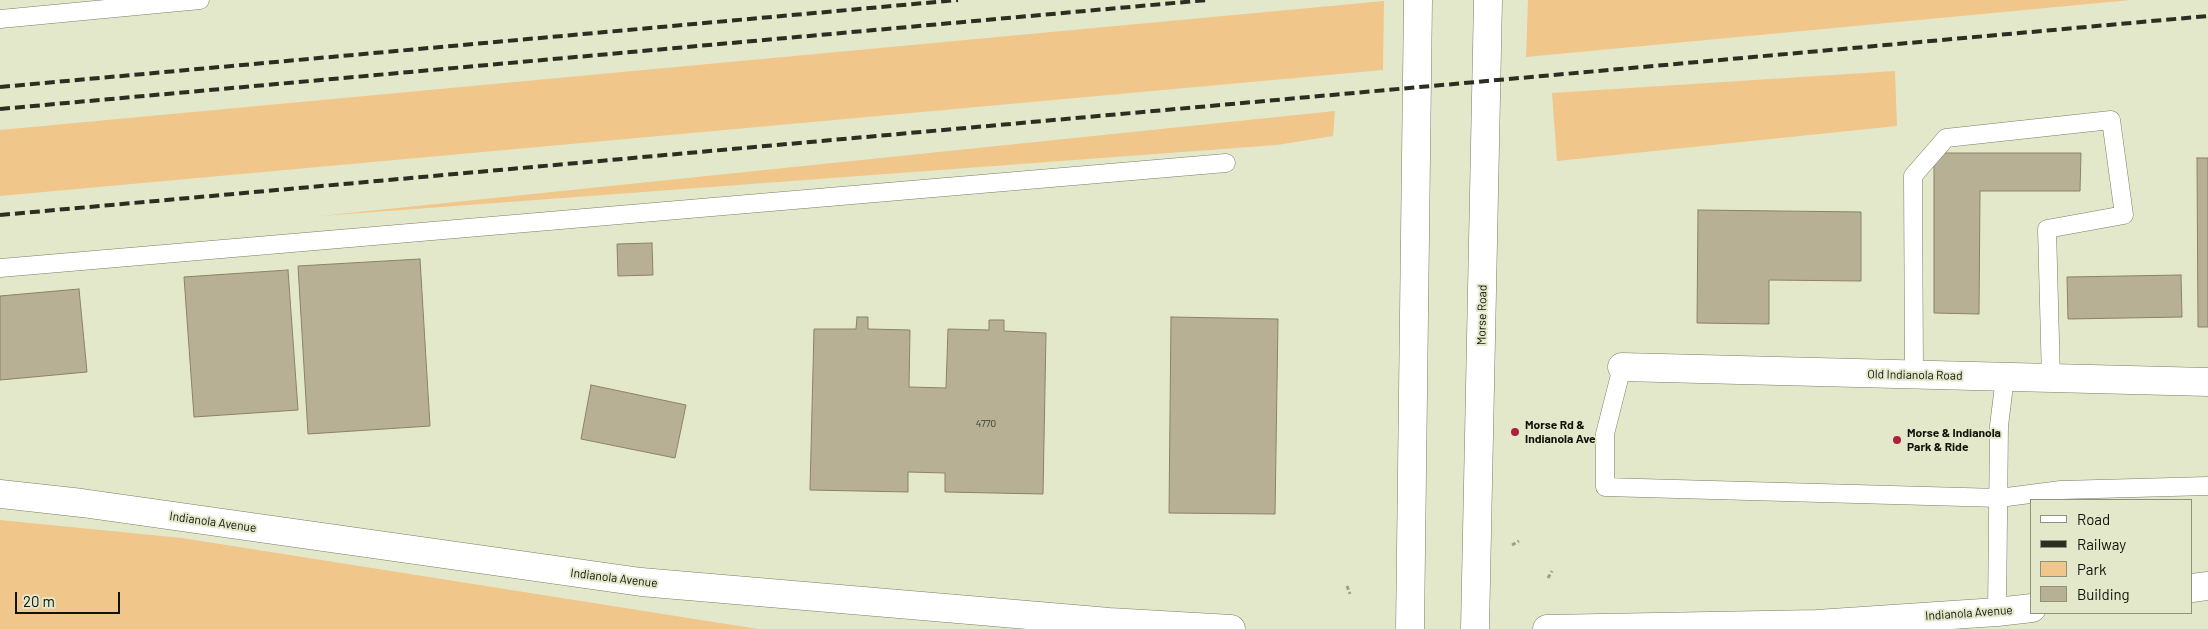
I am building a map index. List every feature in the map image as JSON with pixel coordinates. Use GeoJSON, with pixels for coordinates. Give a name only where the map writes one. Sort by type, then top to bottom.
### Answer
{"type":"FeatureCollection","features":[{"type":"Feature","properties":{"kind":"main road"},"geometry":{"type":"LineString","coordinates":[[1410,629],[1418,0]]}},
{"type":"Feature","properties":{"kind":"main road","name":"Morse Road"},"geometry":{"type":"LineString","coordinates":[[1475,629],[1488,0]]}},
{"type":"Feature","properties":{"kind":"main road","name":"Old Indianola Road"},"geometry":{"type":"LineString","coordinates":[[1622,368],[2208,382]]}},
{"type":"Feature","properties":{"kind":"main road","name":"Indianola Avenue"},"geometry":{"type":"LineString","coordinates":[[0,494],[91,504],[641,582],[1109,622],[1231,629]]}},
{"type":"Feature","properties":{"kind":"main road"},"geometry":{"type":"LineString","coordinates":[[2193,588],[2208,586]]}},
{"type":"Feature","properties":{"kind":"main road","name":"Indianola Avenue"},"geometry":{"type":"LineString","coordinates":[[1547,629],[1997,621],[2030,609]]}},
{"type":"Feature","properties":{"kind":"lane"},"geometry":{"type":"LineString","coordinates":[[0,19],[96,5],[200,0]]}},
{"type":"Feature","properties":{"kind":"lane"},"geometry":{"type":"LineString","coordinates":[[1914,375],[1913,176],[1946,138],[2111,120],[2124,215],[2047,229],[2051,378]]}},
{"type":"Feature","properties":{"kind":"lane"},"geometry":{"type":"LineString","coordinates":[[0,268],[1226,163]]}},
{"type":"Feature","properties":{"kind":"lane"},"geometry":{"type":"LineString","coordinates":[[1622,368],[1605,434],[1605,487],[1999,498],[2061,490],[2208,486]]}},
{"type":"Feature","properties":{"kind":"lane"},"geometry":{"type":"LineString","coordinates":[[1997,621],[1999,426],[2005,377]]}},
{"type":"Feature","properties":{"kind":"path"},"geometry":{"type":"LineString","coordinates":[[1512,545],[1519,541]]}},
{"type":"Feature","properties":{"kind":"path"},"geometry":{"type":"LineString","coordinates":[[1548,578],[1552,571]]}},
{"type":"Feature","properties":{"kind":"path"},"geometry":{"type":"LineString","coordinates":[[1347,586],[1350,594]]}},
{"type":"Feature","properties":{"kind":"green space"},"geometry":{"type":"Polygon","coordinates":[[[1528,0],[2131,0],[1526,57],[1528,0]]]}},
{"type":"Feature","properties":{"kind":"green space"},"geometry":{"type":"Polygon","coordinates":[[[1384,1],[1383,70],[0,196],[0,130],[1384,1]]]}},
{"type":"Feature","properties":{"kind":"green space"},"geometry":{"type":"Polygon","coordinates":[[[1895,71],[1897,126],[1557,161],[1552,93],[1895,71]]]}},
{"type":"Feature","properties":{"kind":"green space"},"geometry":{"type":"Polygon","coordinates":[[[1335,111],[1333,136],[1277,145],[320,216],[1335,111]]]}},
{"type":"Feature","properties":{"kind":"green space"},"geometry":{"type":"Polygon","coordinates":[[[0,520],[182,538],[758,629],[0,629],[0,520]]]}},
{"type":"Feature","properties":{"kind":"building"},"geometry":{"type":"Polygon","coordinates":[[[1934,153],[2081,153],[2080,191],[1980,191],[1979,314],[1934,313],[1934,153]]]}},
{"type":"Feature","properties":{"kind":"building"},"geometry":{"type":"Polygon","coordinates":[[[2197,158],[2208,158],[2208,327],[2198,327],[2197,158]]]}},
{"type":"Feature","properties":{"kind":"building"},"geometry":{"type":"Polygon","coordinates":[[[1698,210],[1861,212],[1861,281],[1769,280],[1769,324],[1697,323],[1698,210]]]}},
{"type":"Feature","properties":{"kind":"building"},"geometry":{"type":"Polygon","coordinates":[[[652,243],[653,275],[618,276],[617,244],[652,243]]]}},
{"type":"Feature","properties":{"kind":"building"},"geometry":{"type":"Polygon","coordinates":[[[420,259],[430,426],[308,434],[298,266],[420,259]]]}},
{"type":"Feature","properties":{"kind":"building"},"geometry":{"type":"Polygon","coordinates":[[[288,270],[298,410],[194,417],[184,277],[288,270]]]}},
{"type":"Feature","properties":{"kind":"building"},"geometry":{"type":"Polygon","coordinates":[[[2181,275],[2182,317],[2068,319],[2067,277],[2181,275]]]}},
{"type":"Feature","properties":{"kind":"building"},"geometry":{"type":"Polygon","coordinates":[[[79,289],[87,372],[0,380],[0,296],[79,289]]]}},
{"type":"Feature","properties":{"kind":"building"},"geometry":{"type":"Polygon","coordinates":[[[857,317],[868,317],[868,329],[910,330],[909,387],[946,388],[948,329],[989,330],[989,320],[1004,320],[1004,331],[1046,333],[1043,494],[945,492],[945,473],[908,472],[908,492],[810,490],[814,329],[856,329],[857,317]]]}},
{"type":"Feature","properties":{"kind":"building"},"geometry":{"type":"Polygon","coordinates":[[[1171,317],[1278,319],[1275,514],[1169,513],[1171,317]]]}},
{"type":"Feature","properties":{"kind":"building"},"geometry":{"type":"Polygon","coordinates":[[[591,385],[686,405],[675,458],[581,439],[591,385]]]}},
{"type":"Feature","properties":{"kind":"railway"},"geometry":{"type":"LineString","coordinates":[[0,87],[958,0]]}},
{"type":"Feature","properties":{"kind":"railway"},"geometry":{"type":"LineString","coordinates":[[0,109],[1207,0]]}},
{"type":"Feature","properties":{"kind":"railway"},"geometry":{"type":"LineString","coordinates":[[0,215],[2208,16]]}},
{"type":"Feature","properties":{"kind":"place","name":"Morse Rd & Indianola Ave"},"geometry":{"type":"Point","coordinates":[1515,432]}},
{"type":"Feature","properties":{"kind":"place","name":"Morse & Indianola Park & Ride"},"geometry":{"type":"Point","coordinates":[1897,440]}}]}
